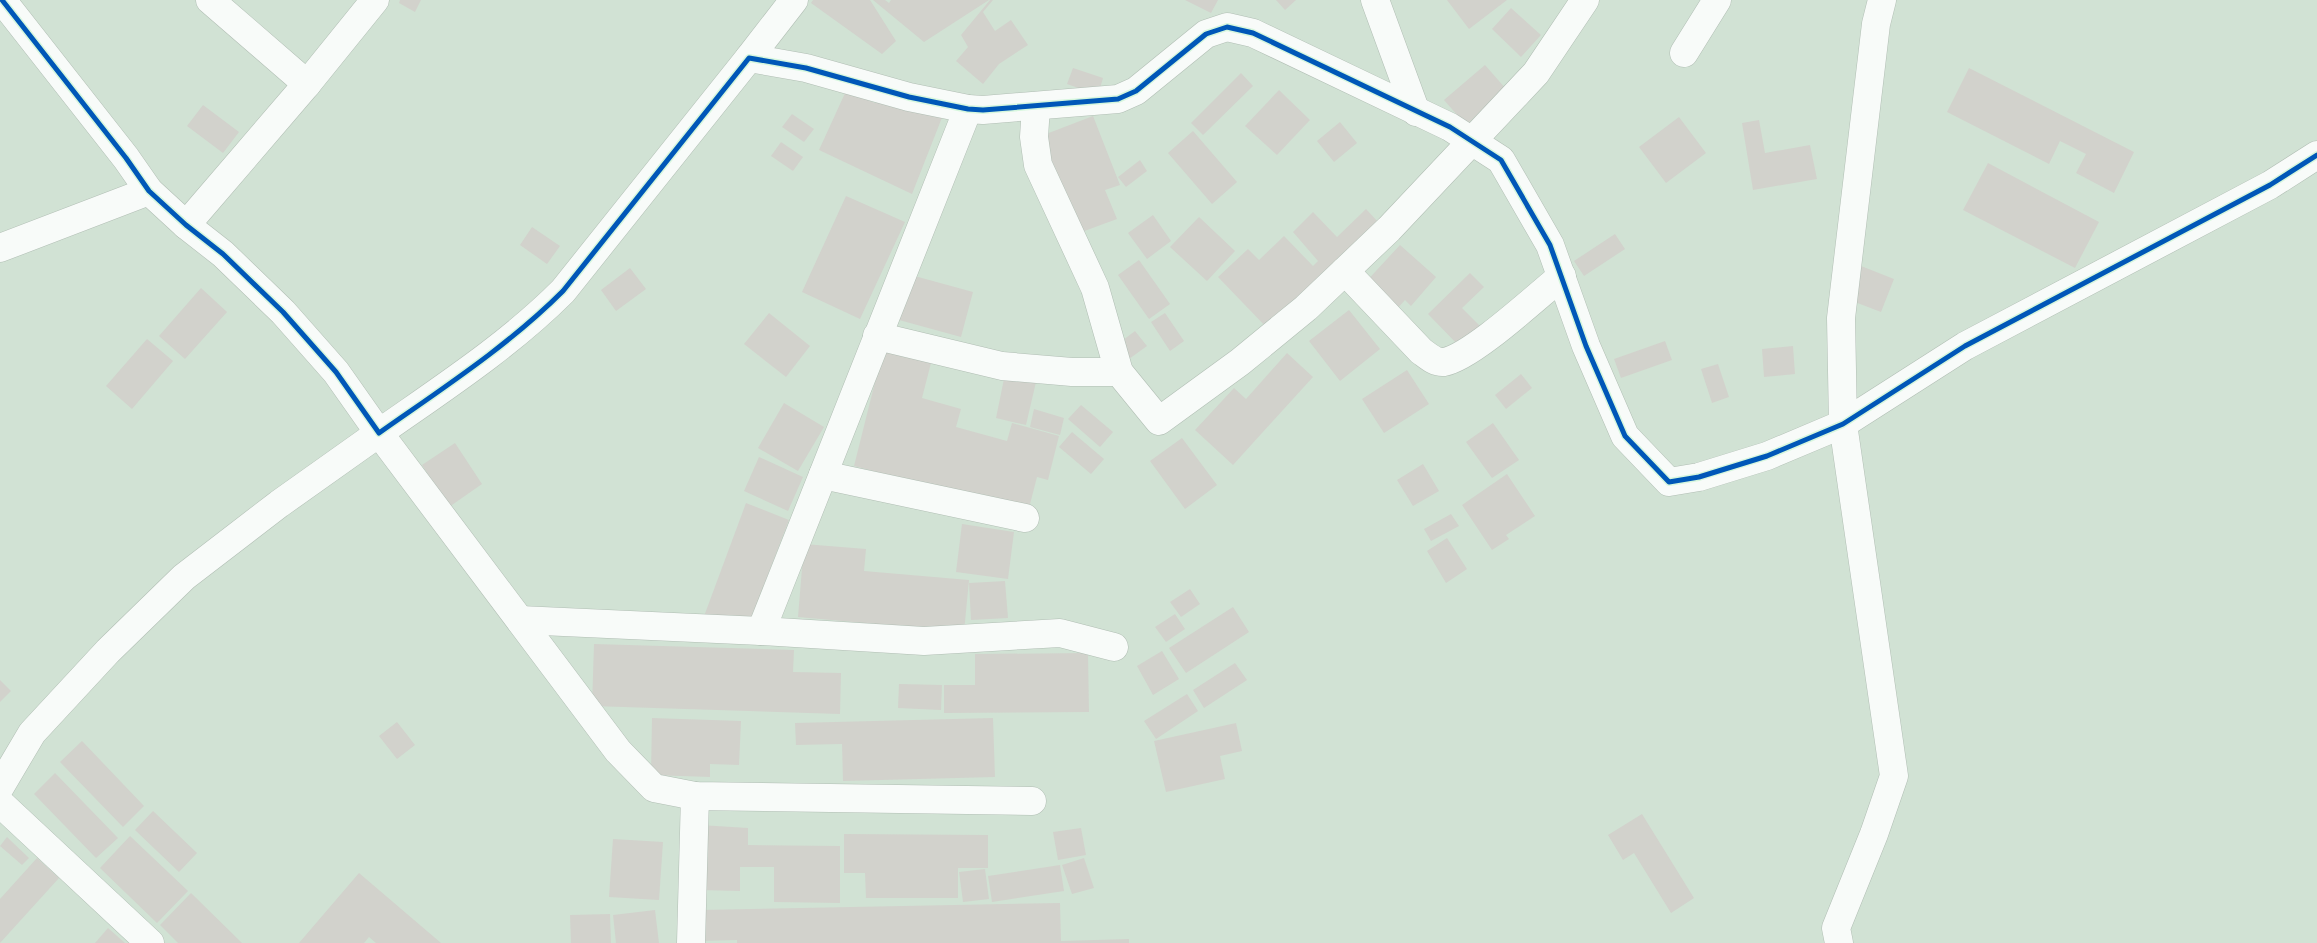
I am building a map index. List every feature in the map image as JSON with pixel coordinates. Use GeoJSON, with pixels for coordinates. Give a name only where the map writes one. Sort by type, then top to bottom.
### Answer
{"type":"FeatureCollection","features":[{"type":"Feature","properties":{"kind":"street"},"geometry":{"type":"LineString","coordinates":[[2,0],[126,158],[149,191],[186,225],[223,254],[283,312],[336,372],[379,433],[618,751],[654,788],[695,796],[1032,801]]}},
{"type":"Feature","properties":{"kind":"street"},"geometry":{"type":"LineString","coordinates":[[210,0],[307,84]]}},
{"type":"Feature","properties":{"kind":"street"},"geometry":{"type":"LineString","coordinates":[[186,225],[307,84],[375,0]]}},
{"type":"Feature","properties":{"kind":"street"},"geometry":{"type":"LineString","coordinates":[[0,787],[32,733],[108,651],[184,577],[279,504],[496,350],[532,322],[564,291],[794,0]]}},
{"type":"Feature","properties":{"kind":"street"},"geometry":{"type":"LineString","coordinates":[[1375,0],[1416,112]]}},
{"type":"Feature","properties":{"kind":"street"},"geometry":{"type":"LineString","coordinates":[[1036,106],[1034,137],[1038,165],[1095,288],[1119,372],[1159,421],[1240,362],[1306,308],[1389,229],[1536,73],[1586,0]]}},
{"type":"Feature","properties":{"kind":"street"},"geometry":{"type":"LineString","coordinates":[[1684,53],[1717,0]]}},
{"type":"Feature","properties":{"kind":"street"},"geometry":{"type":"LineString","coordinates":[[1839,943],[1836,928],[1874,834],[1894,776],[1843,424],[1841,318],[1876,24],[1882,0]]}},
{"type":"Feature","properties":{"kind":"street"},"geometry":{"type":"LineString","coordinates":[[749,58],[806,68],[909,97],[968,109],[1036,106],[1118,100],[1136,90],[1206,34],[1227,27],[1253,33],[1450,127],[1501,160],[1550,245],[1586,346],[1624,436],[1669,482],[1700,477],[1767,456],[1843,424],[1965,346],[2270,185],[2317,156]]}},
{"type":"Feature","properties":{"kind":"street"},"geometry":{"type":"LineString","coordinates":[[761,631],[968,109]]}},
{"type":"Feature","properties":{"kind":"street"},"geometry":{"type":"LineString","coordinates":[[0,248],[149,191]]}},
{"type":"Feature","properties":{"kind":"street"},"geometry":{"type":"LineString","coordinates":[[1345,271],[1421,351],[1432,359],[1442,362],[1467,353],[1562,276]]}},
{"type":"Feature","properties":{"kind":"street"},"geometry":{"type":"LineString","coordinates":[[877,336],[1002,366],[1072,372],[1119,372]]}},
{"type":"Feature","properties":{"kind":"street"},"geometry":{"type":"LineString","coordinates":[[823,475],[1025,518]]}},
{"type":"Feature","properties":{"kind":"street"},"geometry":{"type":"LineString","coordinates":[[520,620],[761,631],[924,641],[1060,633],[1114,647]]}},
{"type":"Feature","properties":{"kind":"street"},"geometry":{"type":"LineString","coordinates":[[691,943],[695,796]]}},
{"type":"Feature","properties":{"kind":"street"},"geometry":{"type":"LineString","coordinates":[[0,803],[150,943]]}},
{"type":"Feature","properties":{"kind":"building"},"geometry":{"type":"Polygon","coordinates":[[[400,0],[421,0],[415,12],[399,3],[400,0]]]}},
{"type":"Feature","properties":{"kind":"building"},"geometry":{"type":"Polygon","coordinates":[[[813,0],[870,0],[896,41],[882,54],[811,3],[813,0]]]}},
{"type":"Feature","properties":{"kind":"building"},"geometry":{"type":"Polygon","coordinates":[[[873,0],[885,0],[889,3],[891,0],[989,0],[924,42],[873,0]]]}},
{"type":"Feature","properties":{"kind":"building"},"geometry":{"type":"Polygon","coordinates":[[[990,0],[993,0],[983,12],[995,31],[1011,20],[1028,45],[999,64],[983,84],[956,61],[968,47],[961,35],[990,0]]]}},
{"type":"Feature","properties":{"kind":"building"},"geometry":{"type":"Polygon","coordinates":[[[1185,0],[1218,0],[1211,13],[1185,0]]]}},
{"type":"Feature","properties":{"kind":"building"},"geometry":{"type":"Polygon","coordinates":[[[1276,0],[1296,0],[1285,10],[1276,0]]]}},
{"type":"Feature","properties":{"kind":"building"},"geometry":{"type":"Polygon","coordinates":[[[1447,0],[1507,0],[1469,29],[1447,0]]]}},
{"type":"Feature","properties":{"kind":"building"},"geometry":{"type":"Polygon","coordinates":[[[1511,8],[1541,35],[1521,57],[1492,29],[1511,8]]]}},
{"type":"Feature","properties":{"kind":"building"},"geometry":{"type":"Polygon","coordinates":[[[1485,65],[1506,89],[1466,125],[1444,100],[1485,65]]]}},
{"type":"Feature","properties":{"kind":"building"},"geometry":{"type":"Polygon","coordinates":[[[1073,68],[1103,78],[1098,95],[1067,84],[1073,68]]]}},
{"type":"Feature","properties":{"kind":"building"},"geometry":{"type":"Polygon","coordinates":[[[1969,68],[2134,152],[2114,193],[2076,173],[2086,154],[2060,141],[2049,164],[1947,112],[1969,68]]]}},
{"type":"Feature","properties":{"kind":"building"},"geometry":{"type":"Polygon","coordinates":[[[1241,73],[1253,86],[1203,135],[1191,123],[1241,73]]]}},
{"type":"Feature","properties":{"kind":"building"},"geometry":{"type":"Polygon","coordinates":[[[1279,90],[1310,120],[1277,155],[1245,126],[1279,90]]]}},
{"type":"Feature","properties":{"kind":"building"},"geometry":{"type":"Polygon","coordinates":[[[846,91],[875,103],[880,92],[943,115],[912,194],[819,150],[846,91]]]}},
{"type":"Feature","properties":{"kind":"building"},"geometry":{"type":"Polygon","coordinates":[[[203,105],[239,132],[223,153],[187,126],[203,105]]]}},
{"type":"Feature","properties":{"kind":"building"},"geometry":{"type":"Polygon","coordinates":[[[792,114],[814,129],[804,142],[782,127],[792,114]]]}},
{"type":"Feature","properties":{"kind":"building"},"geometry":{"type":"Polygon","coordinates":[[[1093,116],[1120,185],[1105,190],[1117,219],[1079,233],[1041,136],[1093,116]]]}},
{"type":"Feature","properties":{"kind":"building"},"geometry":{"type":"Polygon","coordinates":[[[1679,117],[1706,153],[1666,183],[1639,147],[1679,117]]]}},
{"type":"Feature","properties":{"kind":"building"},"geometry":{"type":"Polygon","coordinates":[[[1759,120],[1765,153],[1810,145],[1817,179],[1753,190],[1742,123],[1759,120]]]}},
{"type":"Feature","properties":{"kind":"building"},"geometry":{"type":"Polygon","coordinates":[[[1340,122],[1357,143],[1334,162],[1317,141],[1340,122]]]}},
{"type":"Feature","properties":{"kind":"building"},"geometry":{"type":"Polygon","coordinates":[[[1193,131],[1237,182],[1212,204],[1168,153],[1193,131]]]}},
{"type":"Feature","properties":{"kind":"building"},"geometry":{"type":"Polygon","coordinates":[[[781,142],[803,157],[793,171],[771,156],[781,142]]]}},
{"type":"Feature","properties":{"kind":"building"},"geometry":{"type":"Polygon","coordinates":[[[1140,160],[1147,171],[1126,187],[1118,177],[1140,160]]]}},
{"type":"Feature","properties":{"kind":"building"},"geometry":{"type":"Polygon","coordinates":[[[1988,163],[2099,222],[2075,268],[1963,210],[1988,163]]]}},
{"type":"Feature","properties":{"kind":"building"},"geometry":{"type":"Polygon","coordinates":[[[846,196],[905,222],[860,319],[802,292],[846,196]]]}},
{"type":"Feature","properties":{"kind":"building"},"geometry":{"type":"Polygon","coordinates":[[[1366,209],[1380,224],[1269,330],[1218,277],[1248,249],[1259,260],[1284,236],[1313,266],[1318,261],[1293,232],[1313,212],[1337,237],[1366,209]]]}},
{"type":"Feature","properties":{"kind":"building"},"geometry":{"type":"Polygon","coordinates":[[[1153,215],[1171,241],[1147,259],[1128,233],[1153,215]]]}},
{"type":"Feature","properties":{"kind":"building"},"geometry":{"type":"Polygon","coordinates":[[[1199,217],[1235,251],[1207,281],[1170,247],[1199,217]]]}},
{"type":"Feature","properties":{"kind":"building"},"geometry":{"type":"Polygon","coordinates":[[[532,227],[560,246],[547,264],[520,245],[532,227]]]}},
{"type":"Feature","properties":{"kind":"building"},"geometry":{"type":"Polygon","coordinates":[[[1615,234],[1625,249],[1584,276],[1574,261],[1615,234]]]}},
{"type":"Feature","properties":{"kind":"building"},"geometry":{"type":"Polygon","coordinates":[[[1400,245],[1436,277],[1411,306],[1405,300],[1394,312],[1363,285],[1400,245]]]}},
{"type":"Feature","properties":{"kind":"building"},"geometry":{"type":"Polygon","coordinates":[[[1139,260],[1170,304],[1149,319],[1118,275],[1139,260]]]}},
{"type":"Feature","properties":{"kind":"building"},"geometry":{"type":"Polygon","coordinates":[[[1861,266],[1894,279],[1881,312],[1847,299],[1861,266]]]}},
{"type":"Feature","properties":{"kind":"building"},"geometry":{"type":"Polygon","coordinates":[[[630,268],[646,289],[616,311],[601,290],[630,268]]]}},
{"type":"Feature","properties":{"kind":"building"},"geometry":{"type":"Polygon","coordinates":[[[1470,273],[1484,287],[1462,308],[1484,330],[1463,350],[1428,314],[1470,273]]]}},
{"type":"Feature","properties":{"kind":"building"},"geometry":{"type":"Polygon","coordinates":[[[911,275],[973,292],[961,337],[899,320],[911,275]]]}},
{"type":"Feature","properties":{"kind":"building"},"geometry":{"type":"Polygon","coordinates":[[[201,288],[227,312],[185,359],[159,336],[201,288]]]}},
{"type":"Feature","properties":{"kind":"building"},"geometry":{"type":"Polygon","coordinates":[[[1349,310],[1380,349],[1340,381],[1309,341],[1349,310]]]}},
{"type":"Feature","properties":{"kind":"building"},"geometry":{"type":"Polygon","coordinates":[[[769,313],[810,346],[786,377],[744,344],[769,313]]]}},
{"type":"Feature","properties":{"kind":"building"},"geometry":{"type":"Polygon","coordinates":[[[1165,313],[1184,341],[1170,351],[1151,322],[1165,313]]]}},
{"type":"Feature","properties":{"kind":"building"},"geometry":{"type":"Polygon","coordinates":[[[1135,331],[1147,346],[1129,359],[1118,344],[1135,331]]]}},
{"type":"Feature","properties":{"kind":"building"},"geometry":{"type":"Polygon","coordinates":[[[147,339],[173,361],[132,409],[106,386],[147,339]]]}},
{"type":"Feature","properties":{"kind":"building"},"geometry":{"type":"Polygon","coordinates":[[[1665,341],[1672,360],[1621,378],[1614,359],[1665,341]]]}},
{"type":"Feature","properties":{"kind":"building"},"geometry":{"type":"Polygon","coordinates":[[[1793,346],[1795,374],[1764,377],[1762,349],[1793,346]]]}},
{"type":"Feature","properties":{"kind":"building"},"geometry":{"type":"Polygon","coordinates":[[[883,350],[931,363],[922,398],[961,409],[956,427],[1007,441],[1012,423],[1059,436],[1048,480],[1037,477],[1028,512],[854,466],[883,350]]]}},
{"type":"Feature","properties":{"kind":"building"},"geometry":{"type":"Polygon","coordinates":[[[1287,353],[1313,377],[1233,465],[1195,430],[1234,388],[1246,399],[1287,353]]]}},
{"type":"Feature","properties":{"kind":"building"},"geometry":{"type":"Polygon","coordinates":[[[1718,364],[1729,397],[1712,403],[1701,369],[1718,364]]]}},
{"type":"Feature","properties":{"kind":"building"},"geometry":{"type":"Polygon","coordinates":[[[1407,370],[1429,404],[1384,433],[1362,399],[1407,370]]]}},
{"type":"Feature","properties":{"kind":"building"},"geometry":{"type":"Polygon","coordinates":[[[1005,374],[1036,382],[1026,425],[996,418],[1005,374]]]}},
{"type":"Feature","properties":{"kind":"building"},"geometry":{"type":"Polygon","coordinates":[[[1521,374],[1532,388],[1506,409],[1495,395],[1521,374]]]}},
{"type":"Feature","properties":{"kind":"building"},"geometry":{"type":"Polygon","coordinates":[[[784,403],[824,427],[798,471],[758,448],[784,403]]]}},
{"type":"Feature","properties":{"kind":"building"},"geometry":{"type":"Polygon","coordinates":[[[1081,405],[1113,432],[1100,447],[1068,419],[1081,405]]]}},
{"type":"Feature","properties":{"kind":"building"},"geometry":{"type":"Polygon","coordinates":[[[1034,409],[1064,418],[1060,435],[1030,427],[1034,409]]]}},
{"type":"Feature","properties":{"kind":"building"},"geometry":{"type":"Polygon","coordinates":[[[1493,423],[1519,460],[1492,478],[1466,442],[1493,423]]]}},
{"type":"Feature","properties":{"kind":"building"},"geometry":{"type":"Polygon","coordinates":[[[1072,432],[1104,459],[1091,474],[1059,447],[1072,432]]]}},
{"type":"Feature","properties":{"kind":"building"},"geometry":{"type":"Polygon","coordinates":[[[1182,438],[1217,485],[1185,509],[1150,461],[1182,438]]]}},
{"type":"Feature","properties":{"kind":"building"},"geometry":{"type":"Polygon","coordinates":[[[455,443],[482,484],[449,507],[422,465],[455,443]]]}},
{"type":"Feature","properties":{"kind":"building"},"geometry":{"type":"Polygon","coordinates":[[[759,457],[803,477],[788,511],[744,491],[759,457]]]}},
{"type":"Feature","properties":{"kind":"building"},"geometry":{"type":"Polygon","coordinates":[[[1423,464],[1439,491],[1413,506],[1397,480],[1423,464]]]}},
{"type":"Feature","properties":{"kind":"building"},"geometry":{"type":"Polygon","coordinates":[[[1507,474],[1535,516],[1506,535],[1509,539],[1492,550],[1462,505],[1507,474]]]}},
{"type":"Feature","properties":{"kind":"building"},"geometry":{"type":"Polygon","coordinates":[[[746,503],[789,520],[749,624],[703,619],[746,503]]]}},
{"type":"Feature","properties":{"kind":"building"},"geometry":{"type":"Polygon","coordinates":[[[1451,514],[1459,526],[1431,541],[1424,529],[1451,514]]]}},
{"type":"Feature","properties":{"kind":"building"},"geometry":{"type":"Polygon","coordinates":[[[962,524],[1014,532],[1008,579],[956,572],[962,524]]]}},
{"type":"Feature","properties":{"kind":"building"},"geometry":{"type":"Polygon","coordinates":[[[1447,538],[1467,569],[1446,583],[1427,551],[1447,538]]]}},
{"type":"Feature","properties":{"kind":"building"},"geometry":{"type":"Polygon","coordinates":[[[804,544],[866,549],[864,571],[969,580],[964,632],[798,617],[804,544]]]}},
{"type":"Feature","properties":{"kind":"building"},"geometry":{"type":"Polygon","coordinates":[[[1005,581],[1008,618],[971,620],[969,583],[1005,581]]]}},
{"type":"Feature","properties":{"kind":"building"},"geometry":{"type":"Polygon","coordinates":[[[1190,589],[1200,604],[1181,617],[1170,602],[1190,589]]]}},
{"type":"Feature","properties":{"kind":"building"},"geometry":{"type":"Polygon","coordinates":[[[1233,607],[1249,632],[1186,673],[1169,648],[1233,607]]]}},
{"type":"Feature","properties":{"kind":"building"},"geometry":{"type":"Polygon","coordinates":[[[1175,614],[1185,629],[1166,642],[1155,627],[1175,614]]]}},
{"type":"Feature","properties":{"kind":"building"},"geometry":{"type":"Polygon","coordinates":[[[594,644],[794,650],[793,672],[841,673],[840,714],[592,706],[594,644]]]}},
{"type":"Feature","properties":{"kind":"building"},"geometry":{"type":"Polygon","coordinates":[[[1162,651],[1179,679],[1153,695],[1137,666],[1162,651]]]}},
{"type":"Feature","properties":{"kind":"building"},"geometry":{"type":"Polygon","coordinates":[[[1088,653],[1089,712],[944,713],[944,685],[975,685],[975,654],[1088,653]]]}},
{"type":"Feature","properties":{"kind":"building"},"geometry":{"type":"Polygon","coordinates":[[[1235,663],[1247,680],[1204,708],[1193,690],[1235,663]]]}},
{"type":"Feature","properties":{"kind":"building"},"geometry":{"type":"Polygon","coordinates":[[[0,680],[11,691],[0,702],[0,680]]]}},
{"type":"Feature","properties":{"kind":"building"},"geometry":{"type":"Polygon","coordinates":[[[899,684],[942,685],[941,710],[898,708],[899,684]]]}},
{"type":"Feature","properties":{"kind":"building"},"geometry":{"type":"Polygon","coordinates":[[[1187,694],[1198,711],[1156,739],[1144,721],[1187,694]]]}},
{"type":"Feature","properties":{"kind":"building"},"geometry":{"type":"Polygon","coordinates":[[[652,718],[741,721],[739,765],[710,764],[710,777],[651,775],[652,718]]]}},
{"type":"Feature","properties":{"kind":"building"},"geometry":{"type":"Polygon","coordinates":[[[993,718],[995,777],[843,781],[842,744],[796,745],[795,723],[993,718]]]}},
{"type":"Feature","properties":{"kind":"building"},"geometry":{"type":"Polygon","coordinates":[[[397,722],[415,745],[397,759],[379,736],[397,722]]]}},
{"type":"Feature","properties":{"kind":"building"},"geometry":{"type":"Polygon","coordinates":[[[1236,723],[1242,751],[1220,756],[1225,779],[1166,792],[1154,741],[1236,723]]]}},
{"type":"Feature","properties":{"kind":"building"},"geometry":{"type":"Polygon","coordinates":[[[82,741],[144,806],[123,827],[60,762],[82,741]]]}},
{"type":"Feature","properties":{"kind":"building"},"geometry":{"type":"Polygon","coordinates":[[[55,773],[118,838],[96,858],[34,794],[55,773]]]}},
{"type":"Feature","properties":{"kind":"building"},"geometry":{"type":"Polygon","coordinates":[[[153,811],[197,853],[179,872],[135,830],[153,811]]]}},
{"type":"Feature","properties":{"kind":"building"},"geometry":{"type":"Polygon","coordinates":[[[1642,814],[1694,898],[1671,913],[1634,853],[1623,860],[1608,835],[1642,814]]]}},
{"type":"Feature","properties":{"kind":"building"},"geometry":{"type":"Polygon","coordinates":[[[700,825],[748,828],[748,845],[840,846],[840,903],[774,902],[774,867],[740,867],[740,891],[698,890],[700,825]]]}},
{"type":"Feature","properties":{"kind":"building"},"geometry":{"type":"Polygon","coordinates":[[[1081,828],[1086,855],[1058,860],[1053,832],[1081,828]]]}},
{"type":"Feature","properties":{"kind":"building"},"geometry":{"type":"Polygon","coordinates":[[[844,834],[988,835],[988,868],[958,868],[958,898],[866,898],[865,873],[844,873],[844,834]]]}},
{"type":"Feature","properties":{"kind":"building"},"geometry":{"type":"Polygon","coordinates":[[[130,836],[188,891],[157,923],[100,868],[130,836]]]}},
{"type":"Feature","properties":{"kind":"building"},"geometry":{"type":"Polygon","coordinates":[[[7,837],[29,858],[22,865],[0,846],[7,837]]]}},
{"type":"Feature","properties":{"kind":"building"},"geometry":{"type":"Polygon","coordinates":[[[613,839],[663,842],[659,900],[609,897],[613,839]]]}},
{"type":"Feature","properties":{"kind":"building"},"geometry":{"type":"Polygon","coordinates":[[[37,858],[59,878],[0,943],[0,899],[37,858]]]}},
{"type":"Feature","properties":{"kind":"building"},"geometry":{"type":"Polygon","coordinates":[[[1084,858],[1094,888],[1072,894],[1062,865],[1084,858]]]}},
{"type":"Feature","properties":{"kind":"building"},"geometry":{"type":"Polygon","coordinates":[[[1060,865],[1064,891],[992,902],[988,876],[1060,865]]]}},
{"type":"Feature","properties":{"kind":"building"},"geometry":{"type":"Polygon","coordinates":[[[985,869],[989,899],[963,902],[959,872],[985,869]]]}},
{"type":"Feature","properties":{"kind":"building"},"geometry":{"type":"Polygon","coordinates":[[[359,873],[441,943],[376,943],[369,937],[364,943],[299,943],[359,873]]]}},
{"type":"Feature","properties":{"kind":"building"},"geometry":{"type":"Polygon","coordinates":[[[191,893],[242,943],[178,943],[160,925],[191,893]]]}},
{"type":"Feature","properties":{"kind":"building"},"geometry":{"type":"Polygon","coordinates":[[[1060,903],[1061,941],[1129,939],[1129,943],[737,943],[737,940],[698,941],[699,910],[1060,903]]]}},
{"type":"Feature","properties":{"kind":"building"},"geometry":{"type":"Polygon","coordinates":[[[655,910],[659,943],[616,943],[613,915],[655,910]]]}},
{"type":"Feature","properties":{"kind":"building"},"geometry":{"type":"Polygon","coordinates":[[[610,914],[611,943],[571,943],[570,915],[610,914]]]}},
{"type":"Feature","properties":{"kind":"building"},"geometry":{"type":"Polygon","coordinates":[[[108,928],[125,943],[95,943],[108,928]]]}},
{"type":"Feature","properties":{"kind":"cycle path"},"geometry":{"type":"LineString","coordinates":[[2,0],[126,158],[149,191],[186,225],[223,254],[283,312],[336,372],[379,433],[451,383],[497,348],[563,291],[749,58],[806,68],[909,97],[968,109],[983,110],[1118,99],[1136,91],[1206,34],[1227,27],[1253,33],[1450,127],[1501,160],[1550,245],[1586,346],[1625,436],[1669,482],[1699,477],[1767,456],[1843,424],[1965,346],[2270,185],[2317,155]]}}]}
